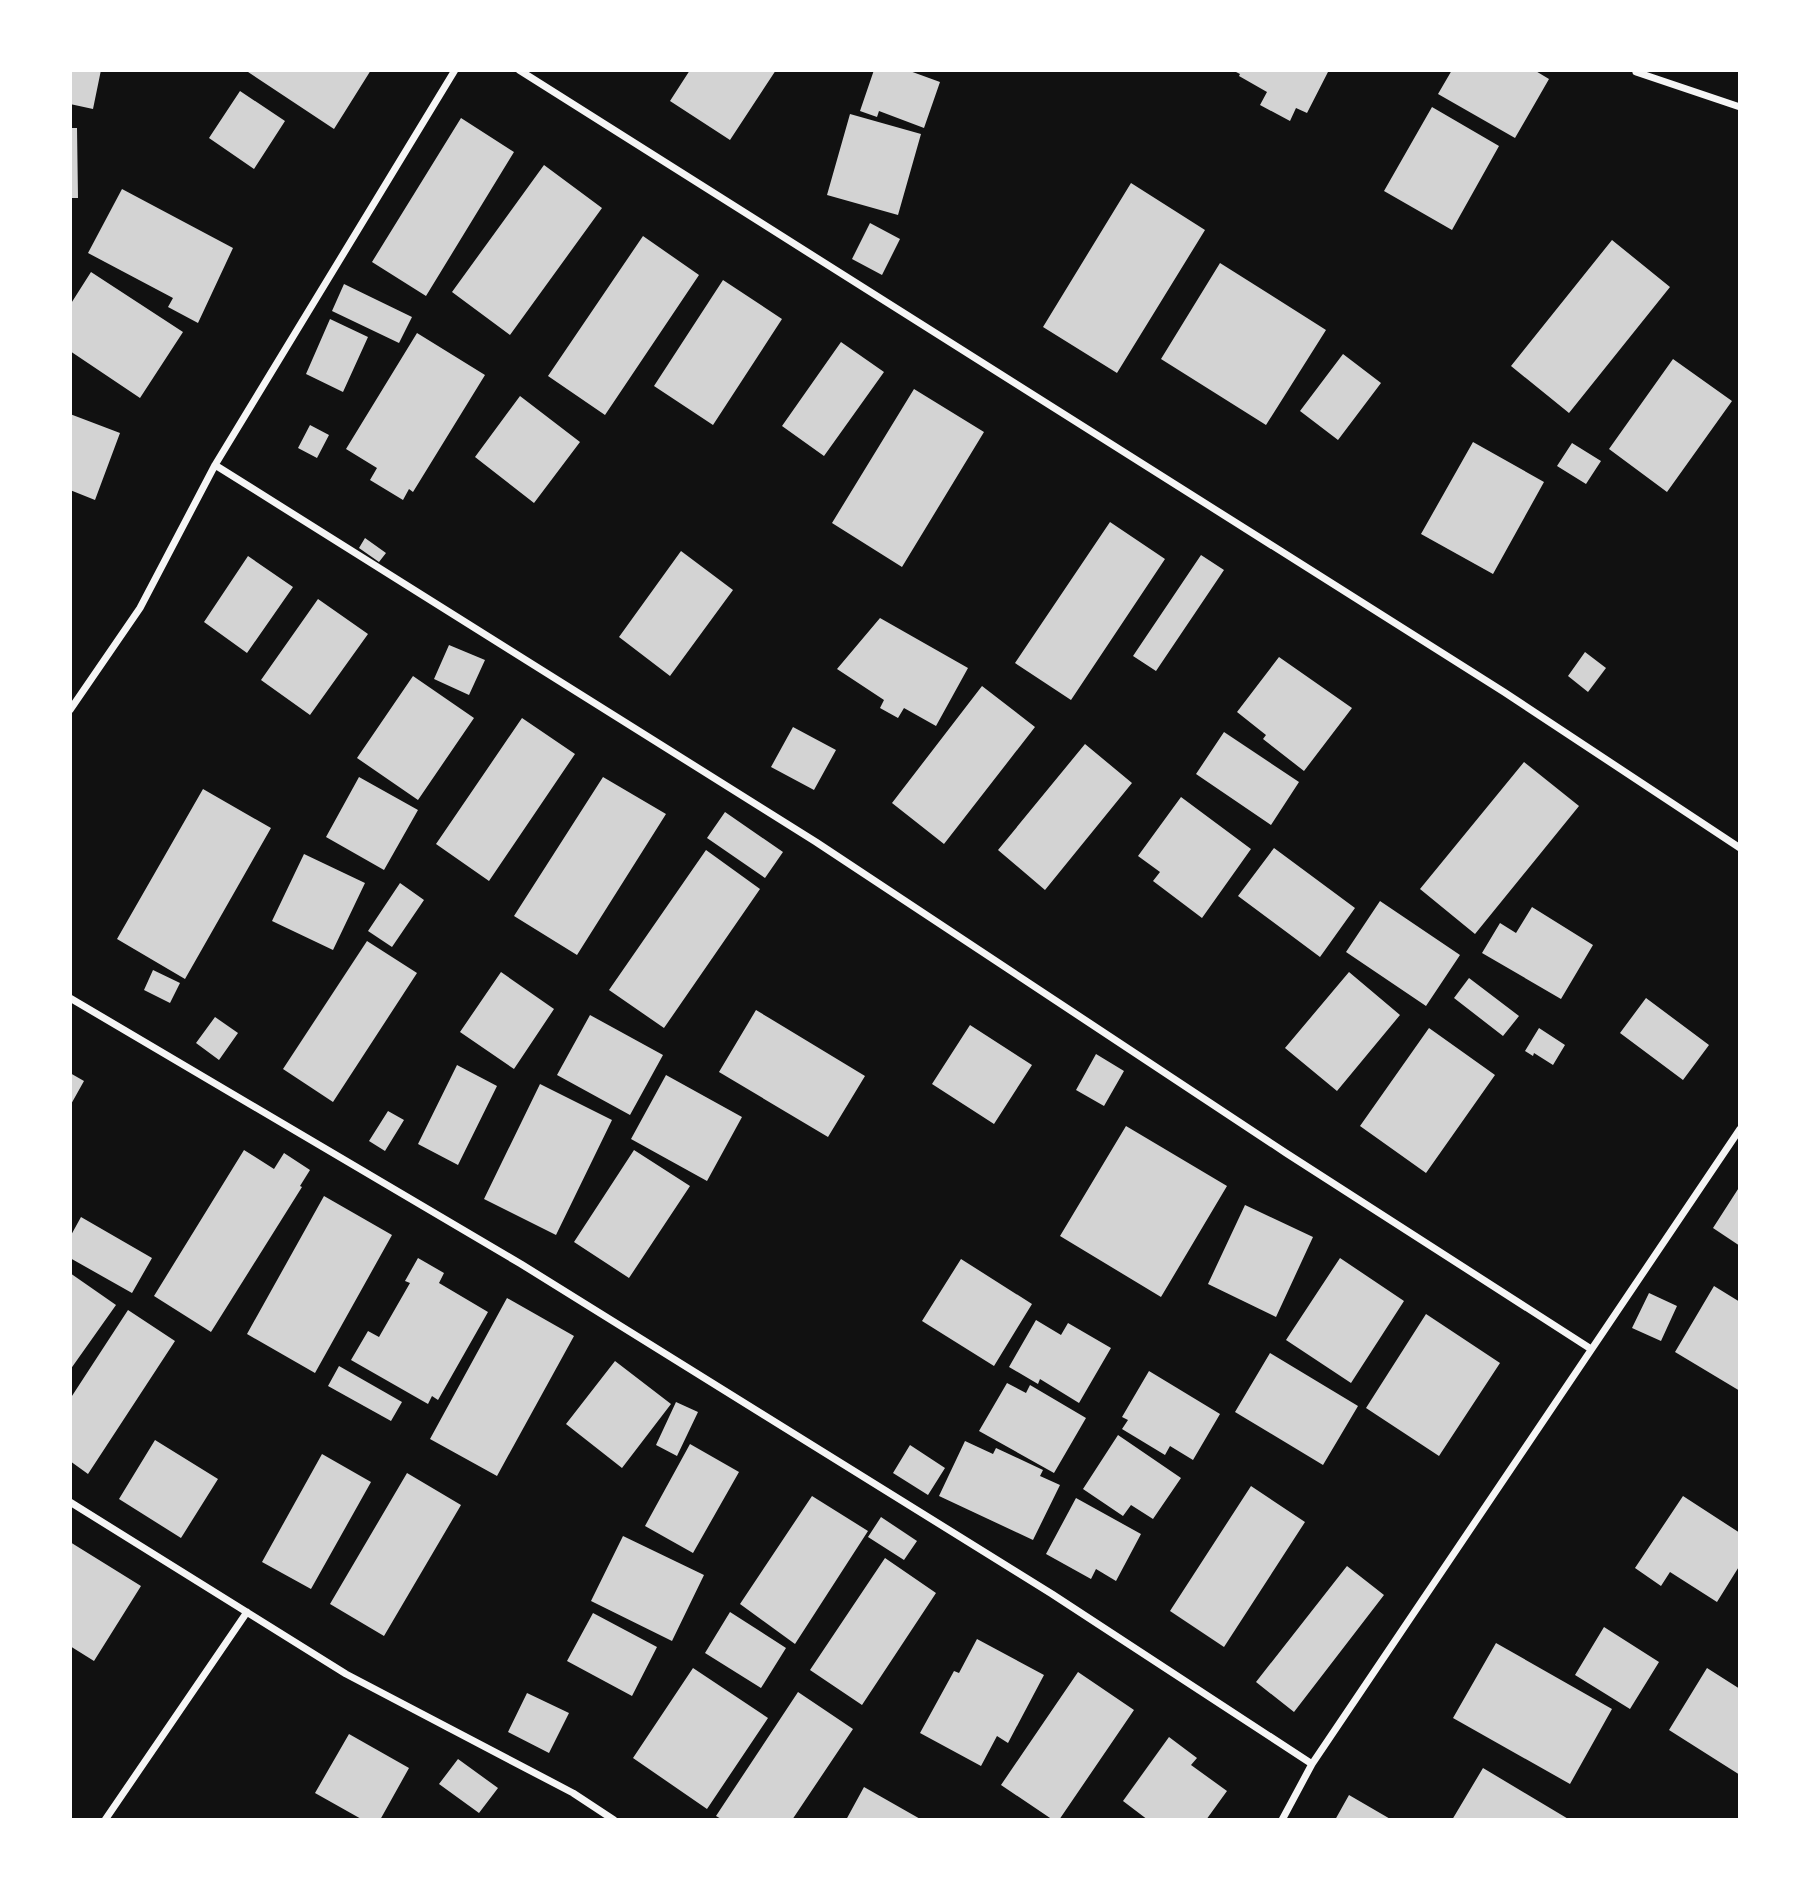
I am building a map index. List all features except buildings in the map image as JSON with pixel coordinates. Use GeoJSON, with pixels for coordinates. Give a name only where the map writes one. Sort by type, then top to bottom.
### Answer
{"type":"FeatureCollection","features":[{"type":"Feature","properties":{"kind":"street"},"geometry":{"type":"LineString","coordinates":[[70,710],[141,608],[215,465],[455,70]]}},
{"type":"Feature","properties":{"kind":"street"},"geometry":{"type":"LineString","coordinates":[[519,70],[1493,684],[1740,848]]}},
{"type":"Feature","properties":{"kind":"street"},"geometry":{"type":"LineString","coordinates":[[1636,72],[1740,107]]}},
{"type":"Feature","properties":{"kind":"street"},"geometry":{"type":"LineString","coordinates":[[215,465],[816,842],[1286,1153],[1591,1349]]}},
{"type":"Feature","properties":{"kind":"street"},"geometry":{"type":"LineString","coordinates":[[70,998],[521,1264],[1052,1594],[1312,1764]]}},
{"type":"Feature","properties":{"kind":"street"},"geometry":{"type":"LineString","coordinates":[[1282,1820],[1312,1764],[1740,1129]]}},
{"type":"Feature","properties":{"kind":"street"},"geometry":{"type":"LineString","coordinates":[[70,1502],[346,1674],[573,1793],[614,1820]]}},
{"type":"Feature","properties":{"kind":"street"},"geometry":{"type":"LineString","coordinates":[[105,1820],[247,1612]]}}]}
